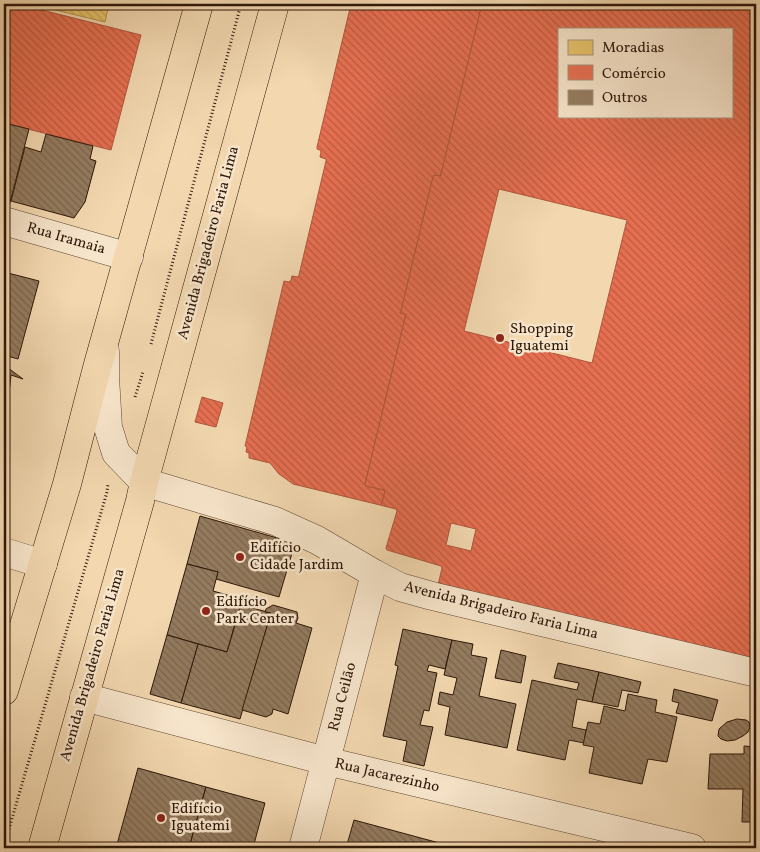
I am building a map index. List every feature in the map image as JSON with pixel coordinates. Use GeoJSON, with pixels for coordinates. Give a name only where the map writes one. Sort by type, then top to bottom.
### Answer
{"type":"FeatureCollection","features":[{"type":"Feature","properties":{"kind":"highway","name":"Avenida Brigadeiro Faria Lima"},"geometry":{"type":"LineString","coordinates":[[4,691],[66,484],[199,4]]}},
{"type":"Feature","properties":{"kind":"highway","name":"Avenida Brigadeiro Faria Lima"},"geometry":{"type":"LineString","coordinates":[[42,848],[140,501],[275,4]]}},
{"type":"Feature","properties":{"kind":"street","name":"Rua Iramaia"},"geometry":{"type":"LineString","coordinates":[[4,220],[128,258]]}},
{"type":"Feature","properties":{"kind":"street","name":"Avenida Brigadeiro Faria Lima"},"geometry":{"type":"LineString","coordinates":[[106,340],[105,377],[108,427],[116,453],[144,482],[275,521],[317,540],[375,574],[400,586],[432,596],[756,673]]}},
{"type":"Feature","properties":{"kind":"street"},"geometry":{"type":"LineString","coordinates":[[4,552],[43,564]]}},
{"type":"Feature","properties":{"kind":"street","name":"Rua Ceilão"},"geometry":{"type":"LineString","coordinates":[[303,848],[375,574]]}},
{"type":"Feature","properties":{"kind":"street","name":"Rua Jacarezinho"},"geometry":{"type":"LineString","coordinates":[[84,697],[326,761],[692,848]]}},
{"type":"Feature","properties":{"kind":"building: Moradias"},"geometry":{"type":"Polygon","coordinates":[[[31,4],[109,4],[105,22],[31,4]]]}},
{"type":"Feature","properties":{"kind":"building: Comércio"},"geometry":{"type":"Polygon","coordinates":[[[4,4],[18,4],[141,35],[111,150],[4,123],[4,4]]]}},
{"type":"Feature","properties":{"kind":"building: Comércio"},"geometry":{"type":"Polygon","coordinates":[[[351,4],[482,4],[441,176],[434,175],[433,177],[400,313],[406,314],[365,484],[366,486],[385,491],[380,505],[293,484],[279,474],[270,463],[249,458],[249,453],[246,452],[247,447],[245,446],[284,281],[289,282],[292,276],[298,277],[299,275],[326,161],[326,159],[320,157],[321,152],[317,147],[351,4]]]}},
{"type":"Feature","properties":{"kind":"building: Comércio","name":"Shopping Iguatemi"},"geometry":{"type":"Polygon","coordinates":[[[482,4],[500,6],[501,4],[756,4],[756,665],[438,585],[441,566],[387,550],[397,511],[396,509],[380,505],[384,490],[366,486],[365,484],[406,314],[400,313],[433,177],[434,175],[441,176],[482,4]],[[499,189],[464,331],[592,363],[627,220],[499,189]],[[451,523],[446,545],[471,551],[476,529],[451,523]]]}},
{"type":"Feature","properties":{"kind":"building: Comércio"},"geometry":{"type":"Polygon","coordinates":[[[202,397],[223,403],[216,427],[195,422],[202,397]]]}},
{"type":"Feature","properties":{"kind":"building: Outros"},"geometry":{"type":"Polygon","coordinates":[[[4,123],[29,129],[8,210],[4,209],[4,123]]]}},
{"type":"Feature","properties":{"kind":"building: Outros"},"geometry":{"type":"Polygon","coordinates":[[[46,134],[93,146],[90,159],[96,161],[85,202],[74,218],[11,201],[25,147],[41,152],[46,134]]]}},
{"type":"Feature","properties":{"kind":"building: Outros"},"geometry":{"type":"Polygon","coordinates":[[[4,272],[39,281],[18,359],[4,355],[4,272]]]}},
{"type":"Feature","properties":{"kind":"building: Outros"},"geometry":{"type":"Polygon","coordinates":[[[4,365],[23,379],[11,375],[9,393],[4,390],[4,365]]]}},
{"type":"Feature","properties":{"kind":"building: Outros","name":"Edifício Cidade Jardim"},"geometry":{"type":"Polygon","coordinates":[[[200,516],[295,543],[279,597],[216,579],[218,572],[187,564],[200,516]]]}},
{"type":"Feature","properties":{"kind":"building: Outros","name":"Edifício Park Center"},"geometry":{"type":"Polygon","coordinates":[[[187,564],[218,572],[213,591],[242,599],[227,652],[167,635],[187,564]]]}},
{"type":"Feature","properties":{"kind":"building: Outros"},"geometry":{"type":"Polygon","coordinates":[[[241,605],[271,613],[240,719],[181,703],[198,644],[227,652],[241,605]]]}},
{"type":"Feature","properties":{"kind":"building: Outros"},"geometry":{"type":"Polygon","coordinates":[[[273,605],[297,612],[298,618],[296,623],[312,628],[288,714],[273,709],[272,714],[266,717],[242,710],[271,613],[265,612],[266,609],[273,605]]]}},
{"type":"Feature","properties":{"kind":"building: Outros"},"geometry":{"type":"Polygon","coordinates":[[[403,629],[452,640],[445,669],[429,665],[427,671],[437,673],[429,711],[424,710],[420,725],[433,727],[424,766],[403,761],[407,741],[383,736],[398,666],[395,665],[403,629]]]}},
{"type":"Feature","properties":{"kind":"building: Outros"},"geometry":{"type":"Polygon","coordinates":[[[167,635],[198,644],[181,703],[150,694],[167,635]]]}},
{"type":"Feature","properties":{"kind":"building: Outros"},"geometry":{"type":"Polygon","coordinates":[[[452,640],[473,644],[471,655],[487,658],[479,696],[516,704],[507,748],[445,735],[450,707],[438,704],[440,692],[453,695],[457,678],[444,675],[452,640]]]}},
{"type":"Feature","properties":{"kind":"building: Outros"},"geometry":{"type":"Polygon","coordinates":[[[501,650],[526,656],[521,683],[495,678],[501,650]]]}},
{"type":"Feature","properties":{"kind":"building: Outros"},"geometry":{"type":"Polygon","coordinates":[[[558,663],[599,672],[592,702],[577,699],[572,727],[586,730],[584,743],[569,740],[565,760],[517,750],[532,680],[577,690],[579,683],[554,678],[558,663]]]}},
{"type":"Feature","properties":{"kind":"building: Outros"},"geometry":{"type":"Polygon","coordinates":[[[599,672],[641,682],[638,693],[622,690],[618,707],[592,702],[599,672]]]}},
{"type":"Feature","properties":{"kind":"building: Outros"},"geometry":{"type":"Polygon","coordinates":[[[674,689],[718,700],[712,721],[676,713],[679,703],[672,701],[674,689]]]}},
{"type":"Feature","properties":{"kind":"building: Outros"},"geometry":{"type":"Polygon","coordinates":[[[628,694],[657,700],[655,712],[677,717],[667,762],[648,759],[642,784],[589,773],[594,747],[583,745],[588,722],[600,724],[604,706],[625,711],[628,694]]]}},
{"type":"Feature","properties":{"kind":"building: Outros"},"geometry":{"type":"Polygon","coordinates":[[[737,719],[749,722],[748,732],[735,740],[727,741],[721,739],[718,736],[719,729],[727,722],[737,719]]]}},
{"type":"Feature","properties":{"kind":"building: Outros"},"geometry":{"type":"Polygon","coordinates":[[[744,746],[756,747],[756,822],[742,822],[743,789],[708,789],[710,754],[744,754],[744,746]]]}},
{"type":"Feature","properties":{"kind":"building: Outros","name":"Edifício Iguatemi"},"geometry":{"type":"Polygon","coordinates":[[[138,768],[206,787],[189,848],[116,848],[138,768]]]}},
{"type":"Feature","properties":{"kind":"building: Outros"},"geometry":{"type":"Polygon","coordinates":[[[206,787],[265,803],[253,848],[189,848],[206,787]]]}},
{"type":"Feature","properties":{"kind":"building: Outros"},"geometry":{"type":"Polygon","coordinates":[[[354,820],[458,848],[346,848],[354,820]]]}},
{"type":"Feature","properties":{"kind":"place","name":"Shopping Iguatemi"},"geometry":{"type":"Point","coordinates":[500,338]}},
{"type":"Feature","properties":{"kind":"place","name":"Edifício Cidade Jardim"},"geometry":{"type":"Point","coordinates":[240,557]}},
{"type":"Feature","properties":{"kind":"place","name":"Edifício Park Center"},"geometry":{"type":"Point","coordinates":[206,611]}},
{"type":"Feature","properties":{"kind":"place","name":"Edifício Iguatemi"},"geometry":{"type":"Point","coordinates":[161,818]}}]}
